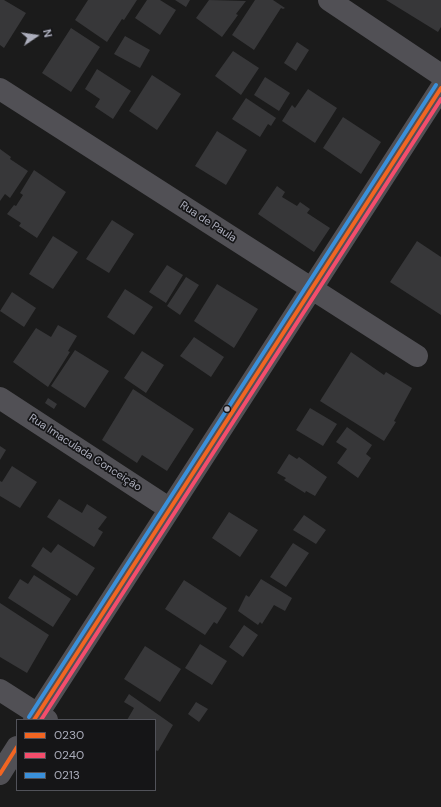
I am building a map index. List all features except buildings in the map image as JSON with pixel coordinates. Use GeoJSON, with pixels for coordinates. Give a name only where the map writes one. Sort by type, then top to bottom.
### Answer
{"type":"FeatureCollection","features":[{"type":"Feature","properties":{"kind":"street"},"geometry":{"type":"LineString","coordinates":[[329,0],[441,75]]}},
{"type":"Feature","properties":{"kind":"street"},"geometry":{"type":"LineString","coordinates":[[0,690],[40,718],[170,509],[441,88]]}},
{"type":"Feature","properties":{"kind":"street","name":"Rua de Paula"},"geometry":{"type":"LineString","coordinates":[[0,89],[417,356]]}},
{"type":"Feature","properties":{"kind":"street","name":"Rua Imaculada Conceição"},"geometry":{"type":"LineString","coordinates":[[0,398],[170,509]]}},
{"type":"Feature","properties":{"kind":"street"},"geometry":{"type":"LineString","coordinates":[[0,774],[16,749]]}},
{"type":"Feature","properties":{"kind":"transit line","name":"0213"},"geometry":{"type":"LineString","coordinates":[[29,717],[436,85]]}},
{"type":"Feature","properties":{"kind":"transit line","name":"0230"},"geometry":{"type":"LineString","coordinates":[[35,719],[441,88]]}},
{"type":"Feature","properties":{"kind":"transit line","name":"0240"},"geometry":{"type":"LineString","coordinates":[[42,719],[441,99]]}},
{"type":"Feature","properties":{"kind":"transit line","name":"0230"},"geometry":{"type":"LineString","coordinates":[[0,774],[16,749]]}}]}
